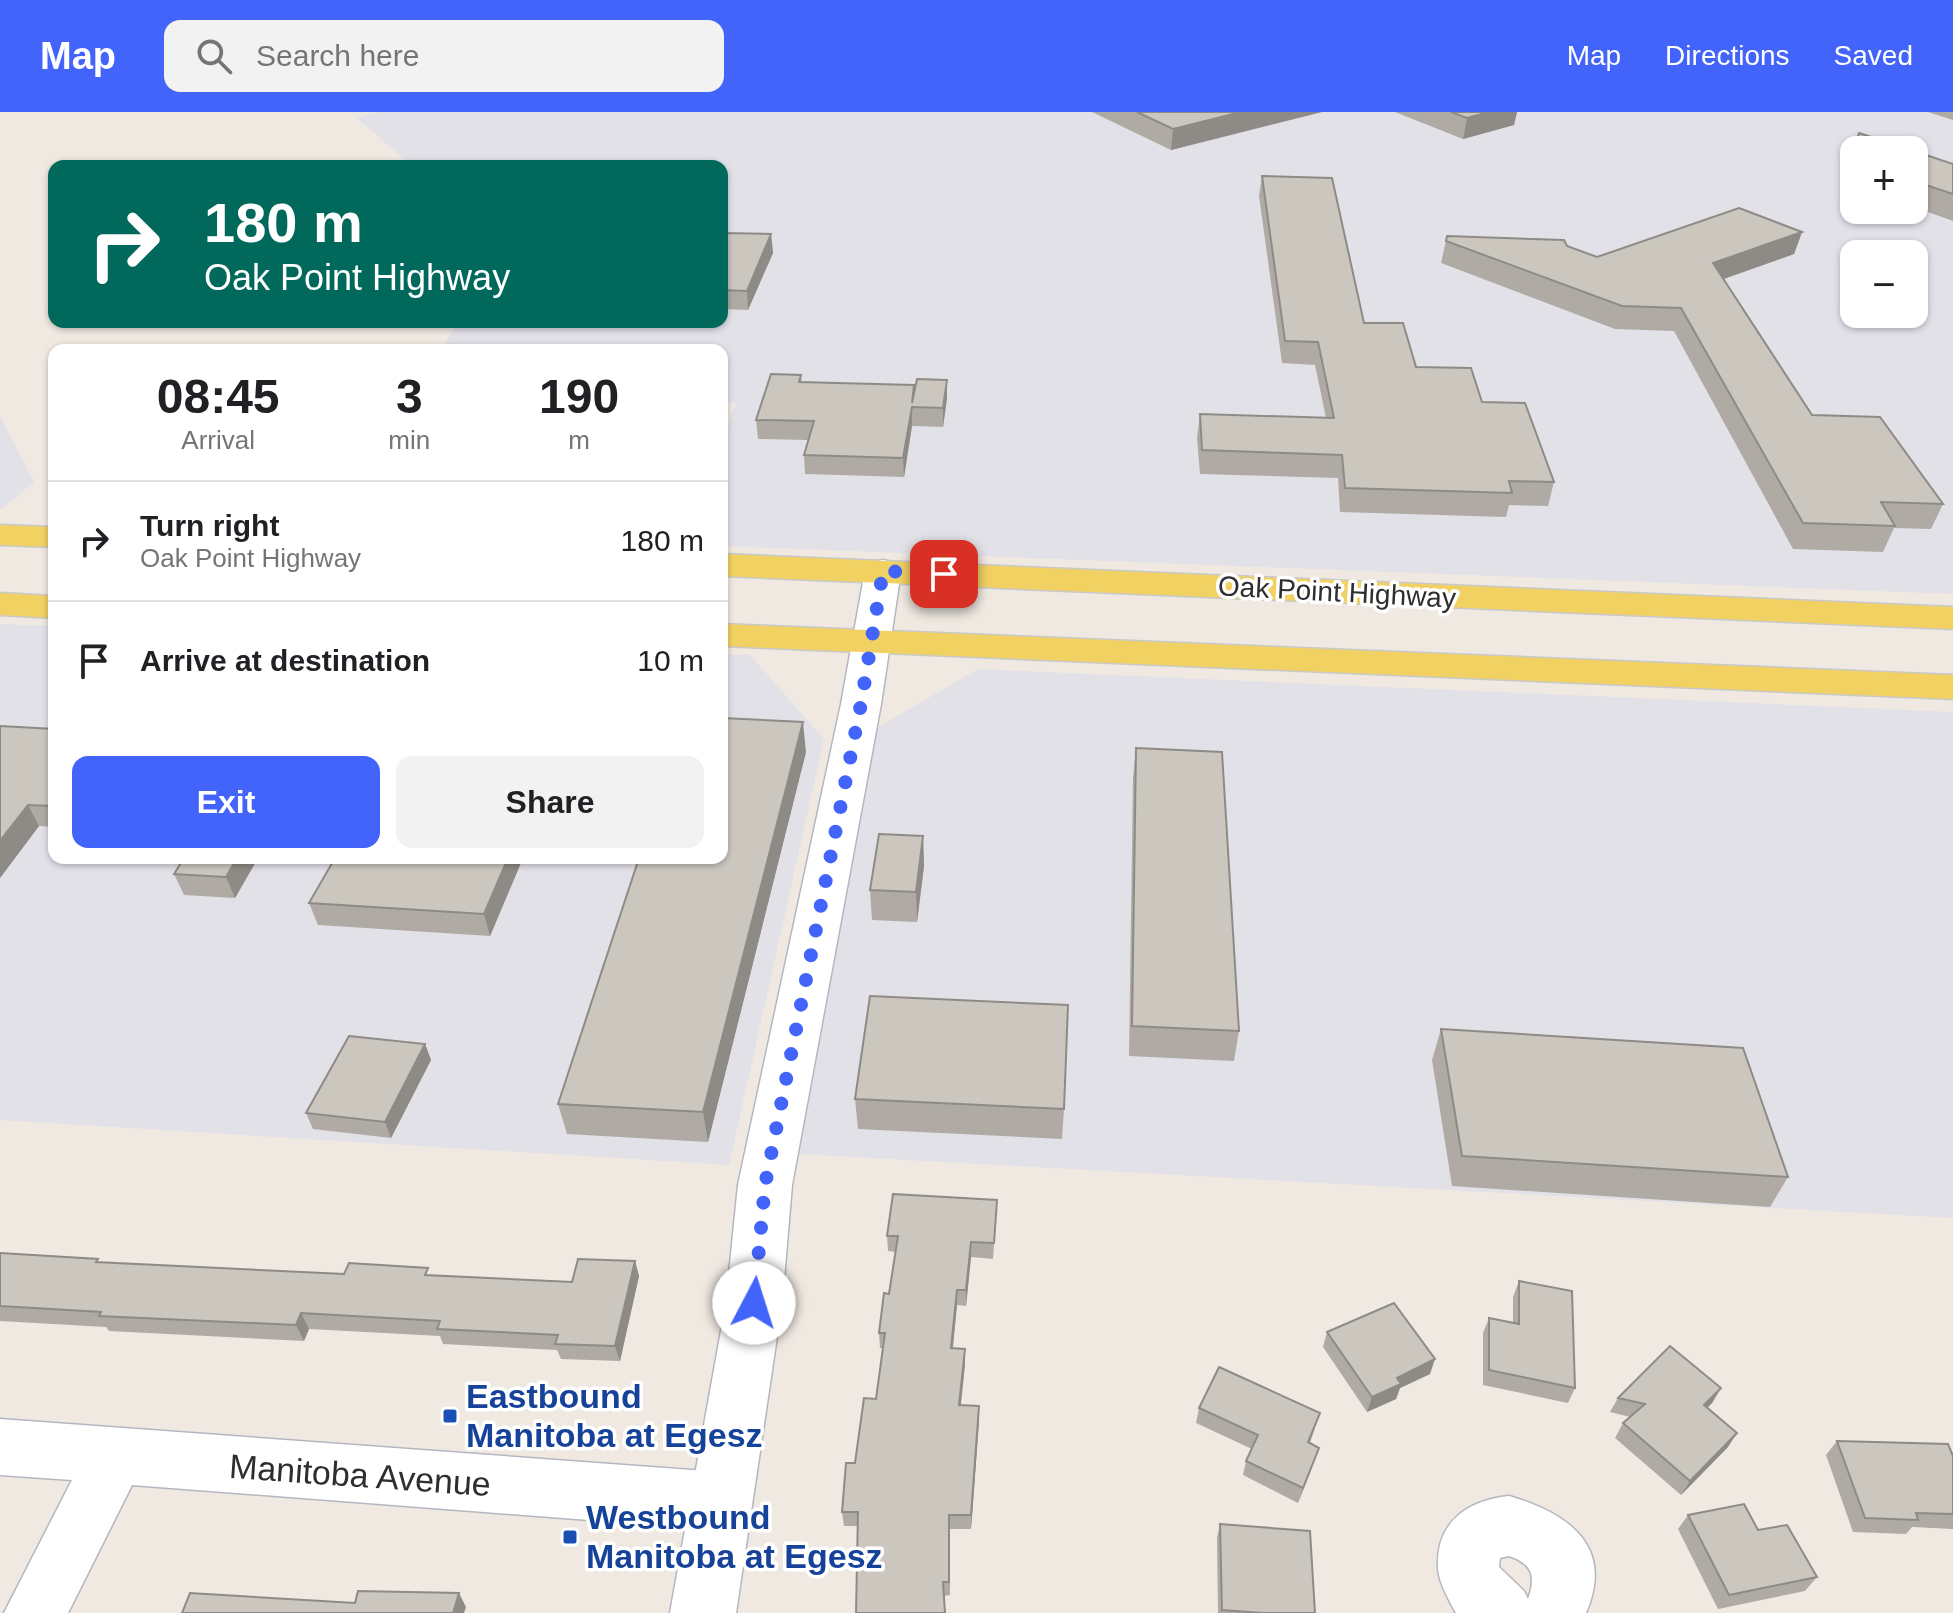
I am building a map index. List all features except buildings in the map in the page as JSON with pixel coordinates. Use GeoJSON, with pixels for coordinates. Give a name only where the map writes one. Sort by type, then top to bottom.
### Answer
{"type":"FeatureCollection","features":[{"type":"Feature","properties":{"kind":"main road"},"geometry":{"type":"LineString","coordinates":[[0,535],[48,537]]}},
{"type":"Feature","properties":{"kind":"main road","name":"Oak Point Highway"},"geometry":{"type":"LineString","coordinates":[[728,565],[1953,618]]}},
{"type":"Feature","properties":{"kind":"main road"},"geometry":{"type":"LineString","coordinates":[[0,604],[48,607]]}},
{"type":"Feature","properties":{"kind":"main road"},"geometry":{"type":"LineString","coordinates":[[728,635],[1953,687]]}},
{"type":"Feature","properties":{"kind":"street"},"geometry":{"type":"LineString","coordinates":[[703,1613],[754,1303],[765,1185],[861,704],[883,571]]}},
{"type":"Feature","properties":{"kind":"street","name":"Manitoba Avenue"},"geometry":{"type":"LineString","coordinates":[[0,1447],[719,1501]]}},
{"type":"Feature","properties":{"kind":"street"},"geometry":{"type":"LineString","coordinates":[[35,1613],[116,1456]]}},
{"type":"Feature","properties":{"kind":"street"},"geometry":{"type":"LineString","coordinates":[[1502,1613],[1489,1604],[1474,1586],[1468,1570],[1469,1554],[1475,1539],[1486,1529],[1501,1524],[1517,1525],[1533,1532],[1558,1555],[1565,1571],[1567,1588],[1563,1601],[1553,1613]]}},
{"type":"Feature","properties":{"kind":"shaded area"},"geometry":{"type":"Polygon","coordinates":[[[378,112],[1953,112],[1953,594],[728,546],[728,425],[736,403],[728,402],[728,344],[444,344],[455,328],[728,328],[728,160],[405,160],[357,118],[378,112]]]}},
{"type":"Feature","properties":{"kind":"shaded area"},"geometry":{"type":"Polygon","coordinates":[[[0,416],[34,482],[0,510],[0,416]]]}},
{"type":"Feature","properties":{"kind":"shaded area"},"geometry":{"type":"Polygon","coordinates":[[[0,624],[48,626],[48,864],[728,864],[728,654],[750,655],[824,739],[729,1165],[0,1120],[0,624]]]}},
{"type":"Feature","properties":{"kind":"shaded area"},"geometry":{"type":"Polygon","coordinates":[[[978,669],[1953,712],[1953,1218],[780,1153],[865,735],[978,669]]]}},
{"type":"Feature","properties":{"kind":"place","name":"Eastbound Manitoba at Egesz"},"geometry":{"type":"Point","coordinates":[450,1416]}},
{"type":"Feature","properties":{"kind":"place","name":"Westbound Manitoba at Egesz"},"geometry":{"type":"Point","coordinates":[570,1537]}},
{"type":"Feature","properties":{"kind":"route"},"geometry":{"type":"LineString","coordinates":[[754,1303],[765,1185],[861,704],[883,571],[944,574]]}}]}
